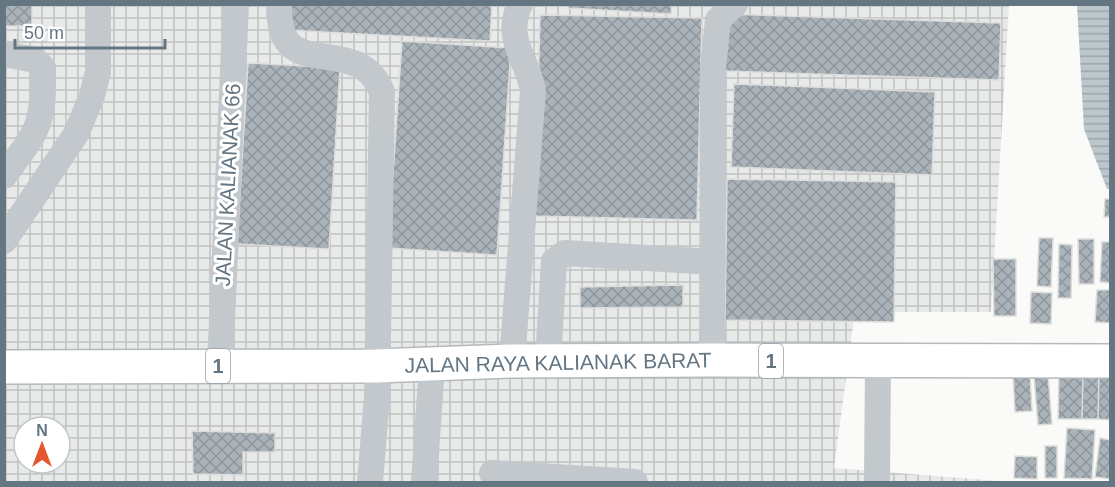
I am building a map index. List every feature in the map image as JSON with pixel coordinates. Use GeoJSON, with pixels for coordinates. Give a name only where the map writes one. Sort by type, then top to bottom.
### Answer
{"type":"FeatureCollection","features":[{"type":"Feature","properties":{"kind":"highway","name":"JALAN RAYA KALIANAK BARAT"},"geometry":{"type":"LineString","coordinates":[[4,367],[376,366],[512,361],[1110,361]]}},
{"type":"Feature","properties":{"kind":"lane"},"geometry":{"type":"LineString","coordinates":[[4,241],[76,134],[92,96],[98,72],[98,4]]}},
{"type":"Feature","properties":{"kind":"lane","name":"JALAN KALIANAK 66"},"geometry":{"type":"LineString","coordinates":[[220,366],[236,4]]}},
{"type":"Feature","properties":{"kind":"lane"},"geometry":{"type":"LineString","coordinates":[[279,4],[279,20],[287,42],[298,50],[362,65],[377,79],[382,92],[377,398],[370,483]]}},
{"type":"Feature","properties":{"kind":"lane"},"geometry":{"type":"LineString","coordinates":[[512,361],[523,191],[533,104],[533,91],[527,66],[513,37],[520,4]]}},
{"type":"Feature","properties":{"kind":"lane"},"geometry":{"type":"LineString","coordinates":[[712,360],[713,69],[718,20],[735,4]]}},
{"type":"Feature","properties":{"kind":"lane"},"geometry":{"type":"LineString","coordinates":[[4,54],[35,60],[43,68],[44,104],[40,123],[30,141],[4,176]]}},
{"type":"Feature","properties":{"kind":"lane"},"geometry":{"type":"LineString","coordinates":[[4,140],[30,141]]}},
{"type":"Feature","properties":{"kind":"lane"},"geometry":{"type":"LineString","coordinates":[[548,361],[554,261],[558,255],[565,253],[713,262]]}},
{"type":"Feature","properties":{"kind":"lane"},"geometry":{"type":"LineString","coordinates":[[877,483],[878,362]]}},
{"type":"Feature","properties":{"kind":"lane"},"geometry":{"type":"LineString","coordinates":[[424,483],[432,365]]}},
{"type":"Feature","properties":{"kind":"lane"},"geometry":{"type":"LineString","coordinates":[[492,473],[635,483]]}},
{"type":"Feature","properties":{"kind":"shaded area"},"geometry":{"type":"Polygon","coordinates":[[[4,5],[1009,5],[991,312],[855,312],[834,468],[1012,482],[5,482],[4,5]]]}},
{"type":"Feature","properties":{"kind":"shaded area"},"geometry":{"type":"Polygon","coordinates":[[[1077,5],[1110,5],[1110,189],[1107,189],[1084,129],[1077,5]]]}},
{"type":"Feature","properties":{"kind":"building"},"geometry":{"type":"Polygon","coordinates":[[[4,4],[32,4],[32,26],[4,26],[4,4]]]}},
{"type":"Feature","properties":{"kind":"building"},"geometry":{"type":"Polygon","coordinates":[[[289,4],[492,4],[490,41],[287,30],[289,4]]]}},
{"type":"Feature","properties":{"kind":"building"},"geometry":{"type":"Polygon","coordinates":[[[568,4],[672,4],[671,14],[568,8],[568,4]]]}},
{"type":"Feature","properties":{"kind":"building"},"geometry":{"type":"Polygon","coordinates":[[[725,14],[1001,23],[999,80],[724,71],[725,14]]]}},
{"type":"Feature","properties":{"kind":"building"},"geometry":{"type":"Polygon","coordinates":[[[540,15],[702,18],[697,220],[535,216],[540,15]]]}},
{"type":"Feature","properties":{"kind":"building"},"geometry":{"type":"Polygon","coordinates":[[[402,41],[511,48],[497,255],[388,248],[402,41]]]}},
{"type":"Feature","properties":{"kind":"building"},"geometry":{"type":"Polygon","coordinates":[[[248,63],[340,68],[329,249],[237,244],[248,63]]]}},
{"type":"Feature","properties":{"kind":"building"},"geometry":{"type":"Polygon","coordinates":[[[734,84],[935,92],[932,175],[731,167],[734,84]]]}},
{"type":"Feature","properties":{"kind":"building"},"geometry":{"type":"Polygon","coordinates":[[[727,179],[896,182],[894,322],[725,320],[727,179]]]}},
{"type":"Feature","properties":{"kind":"building"},"geometry":{"type":"Polygon","coordinates":[[[1105,199],[1110,199],[1110,217],[1104,217],[1105,199]]]}},
{"type":"Feature","properties":{"kind":"building"},"geometry":{"type":"Polygon","coordinates":[[[1039,238],[1053,238],[1051,287],[1037,286],[1039,238]]]}},
{"type":"Feature","properties":{"kind":"building"},"geometry":{"type":"Polygon","coordinates":[[[1078,239],[1094,239],[1094,284],[1079,284],[1078,239]]]}},
{"type":"Feature","properties":{"kind":"building"},"geometry":{"type":"Polygon","coordinates":[[[1102,242],[1110,242],[1110,283],[1100,282],[1102,242]]]}},
{"type":"Feature","properties":{"kind":"building"},"geometry":{"type":"Polygon","coordinates":[[[1059,244],[1072,245],[1071,298],[1058,298],[1059,244]]]}},
{"type":"Feature","properties":{"kind":"building"},"geometry":{"type":"Polygon","coordinates":[[[993,259],[1016,259],[1016,316],[994,316],[993,259]]]}},
{"type":"Feature","properties":{"kind":"building"},"geometry":{"type":"Polygon","coordinates":[[[683,285],[683,307],[580,308],[580,287],[683,285]]]}},
{"type":"Feature","properties":{"kind":"building"},"geometry":{"type":"Polygon","coordinates":[[[1097,290],[1110,290],[1110,323],[1095,322],[1097,290]]]}},
{"type":"Feature","properties":{"kind":"building"},"geometry":{"type":"Polygon","coordinates":[[[1031,292],[1052,293],[1051,324],[1030,323],[1031,292]]]}},
{"type":"Feature","properties":{"kind":"building"},"geometry":{"type":"Polygon","coordinates":[[[1030,374],[1032,411],[1015,412],[1013,375],[1030,374]]]}},
{"type":"Feature","properties":{"kind":"building"},"geometry":{"type":"Polygon","coordinates":[[[1059,374],[1083,375],[1082,419],[1058,419],[1059,374]]]}},
{"type":"Feature","properties":{"kind":"building"},"geometry":{"type":"Polygon","coordinates":[[[1048,375],[1052,424],[1038,425],[1034,376],[1048,375]]]}},
{"type":"Feature","properties":{"kind":"building"},"geometry":{"type":"Polygon","coordinates":[[[1083,375],[1099,375],[1098,419],[1082,419],[1083,375]]]}},
{"type":"Feature","properties":{"kind":"building"},"geometry":{"type":"Polygon","coordinates":[[[1099,375],[1110,375],[1110,420],[1098,419],[1099,375]]]}},
{"type":"Feature","properties":{"kind":"building"},"geometry":{"type":"Polygon","coordinates":[[[1067,428],[1095,430],[1092,479],[1064,478],[1067,428]]]}},
{"type":"Feature","properties":{"kind":"building"},"geometry":{"type":"Polygon","coordinates":[[[192,431],[275,433],[275,452],[243,452],[243,475],[193,474],[192,431]]]}},
{"type":"Feature","properties":{"kind":"building"},"geometry":{"type":"Polygon","coordinates":[[[1100,438],[1110,440],[1110,479],[1095,477],[1100,438]]]}},
{"type":"Feature","properties":{"kind":"building"},"geometry":{"type":"Polygon","coordinates":[[[1045,446],[1057,446],[1057,478],[1045,478],[1045,446]]]}},
{"type":"Feature","properties":{"kind":"building"},"geometry":{"type":"Polygon","coordinates":[[[1015,456],[1037,457],[1037,479],[1014,478],[1015,456]]]}}]}
